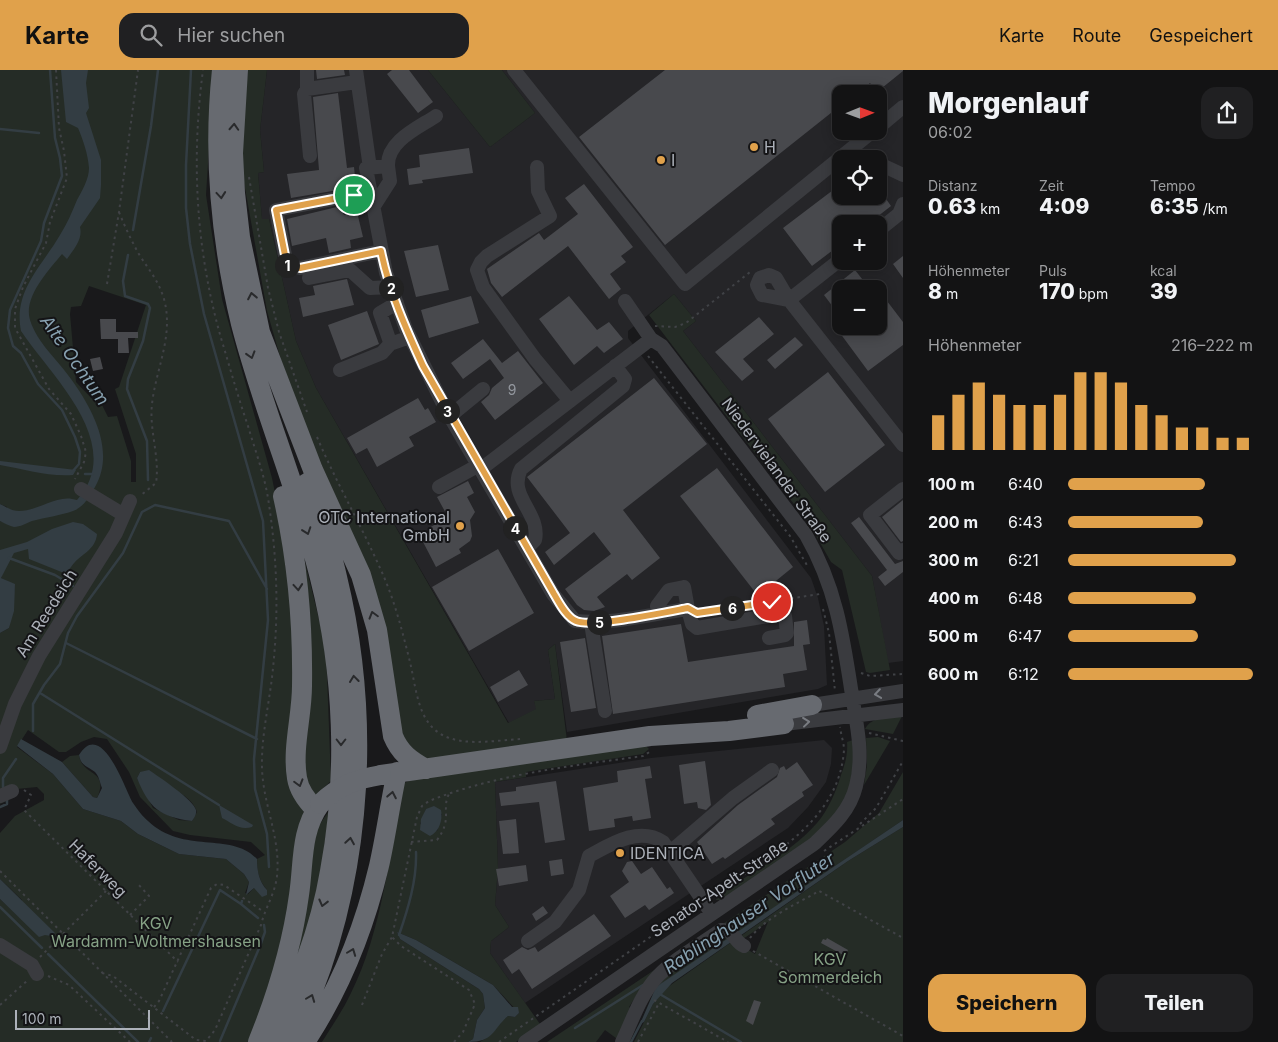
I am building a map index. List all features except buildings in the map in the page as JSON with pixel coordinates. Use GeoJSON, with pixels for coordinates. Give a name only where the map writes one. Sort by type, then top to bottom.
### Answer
{"type":"FeatureCollection","features":[{"type":"Feature","properties":{"kind":"highway"},"geometry":{"type":"LineString","coordinates":[[222,70],[218,162],[224,237],[241,324],[321,579],[336,653],[341,718],[340,776],[330,871],[318,922],[296,989],[272,1042]]}},
{"type":"Feature","properties":{"kind":"highway"},"geometry":{"type":"LineString","coordinates":[[238,70],[233,153],[240,237],[260,332],[313,470],[361,574],[377,630],[393,736],[397,747],[406,758],[426,769]]}},
{"type":"Feature","properties":{"kind":"highway"},"geometry":{"type":"LineString","coordinates":[[288,408],[304,474],[337,577],[351,654],[356,701],[357,736],[353,827],[345,875],[333,927],[311,1000],[290,1042]]}},
{"type":"Feature","properties":{"kind":"highway"},"geometry":{"type":"LineString","coordinates":[[270,418],[292,536],[301,629],[302,687],[296,771],[301,790],[318,807]]}},
{"type":"Feature","properties":{"kind":"highway"},"geometry":{"type":"LineString","coordinates":[[653,736],[707,722],[812,705]]}},
{"type":"Feature","properties":{"kind":"highway"},"geometry":{"type":"LineString","coordinates":[[258,1042],[273,1005],[286,957],[300,895],[304,840],[307,826],[318,807],[342,786],[364,778],[653,736],[784,724]]}},
{"type":"Feature","properties":{"kind":"highway"},"geometry":{"type":"LineString","coordinates":[[305,1042],[321,1018],[348,963],[365,917],[379,866],[389,774]]}},
{"type":"Feature","properties":{"kind":"street"},"geometry":{"type":"LineString","coordinates":[[307,70],[307,89],[304,94],[310,156]]}},
{"type":"Feature","properties":{"kind":"street"},"geometry":{"type":"LineString","coordinates":[[514,70],[686,284],[862,140]]}},
{"type":"Feature","properties":{"kind":"street"},"geometry":{"type":"LineString","coordinates":[[307,89],[357,76],[370,168]]}},
{"type":"Feature","properties":{"kind":"street"},"geometry":{"type":"LineString","coordinates":[[888,119],[903,107]]}},
{"type":"Feature","properties":{"kind":"street"},"geometry":{"type":"LineString","coordinates":[[374,206],[390,181],[388,159],[394,145],[436,116]]}},
{"type":"Feature","properties":{"kind":"street"},"geometry":{"type":"LineString","coordinates":[[388,166],[366,168],[381,251],[391,287],[410,337],[450,416],[567,614],[575,621],[591,623],[688,608]]}},
{"type":"Feature","properties":{"kind":"street"},"geometry":{"type":"LineString","coordinates":[[537,167],[538,191],[550,216],[487,256],[477,270],[483,287],[536,359],[570,401]]}},
{"type":"Feature","properties":{"kind":"street"},"geometry":{"type":"LineString","coordinates":[[887,167],[903,175]]}},
{"type":"Feature","properties":{"kind":"street"},"geometry":{"type":"LineString","coordinates":[[354,195],[276,210],[287,265],[300,268],[381,251]]}},
{"type":"Feature","properties":{"kind":"street"},"geometry":{"type":"LineString","coordinates":[[887,224],[899,214],[903,204]]}},
{"type":"Feature","properties":{"kind":"street"},"geometry":{"type":"LineString","coordinates":[[789,300],[832,266]]}},
{"type":"Feature","properties":{"kind":"street"},"geometry":{"type":"LineString","coordinates":[[309,278],[350,270],[370,288],[391,287]]}},
{"type":"Feature","properties":{"kind":"street"},"geometry":{"type":"LineString","coordinates":[[760,278],[769,275],[776,278],[789,300],[903,445]]}},
{"type":"Feature","properties":{"kind":"street","name":"Niedervielander Straße"},"geometry":{"type":"LineString","coordinates":[[625,301],[651,339],[662,346],[806,534],[833,592],[839,615],[852,698]]}},
{"type":"Feature","properties":{"kind":"street"},"geometry":{"type":"LineString","coordinates":[[391,343],[380,313],[397,303]]}},
{"type":"Feature","properties":{"kind":"street"},"geometry":{"type":"LineString","coordinates":[[340,370],[382,353],[391,343],[410,337]]}},
{"type":"Feature","properties":{"kind":"street"},"geometry":{"type":"LineString","coordinates":[[439,487],[480,467],[651,339]]}},
{"type":"Feature","properties":{"kind":"street"},"geometry":{"type":"LineString","coordinates":[[527,548],[535,540],[536,528],[518,490],[516,482],[520,469],[623,386],[625,379],[615,366]]}},
{"type":"Feature","properties":{"kind":"street"},"geometry":{"type":"LineString","coordinates":[[450,416],[482,389]]}},
{"type":"Feature","properties":{"kind":"street"},"geometry":{"type":"LineString","coordinates":[[903,489],[870,515],[899,553],[903,550]]}},
{"type":"Feature","properties":{"kind":"street"},"geometry":{"type":"LineString","coordinates":[[86,492],[124,515]]}},
{"type":"Feature","properties":{"kind":"street","name":"Am Reedeich"},"geometry":{"type":"LineString","coordinates":[[0,747],[16,704],[39,656],[116,533],[130,502]]}},
{"type":"Feature","properties":{"kind":"street"},"geometry":{"type":"LineString","coordinates":[[658,613],[657,606],[669,590],[684,587],[692,624],[697,628],[780,614],[784,616],[787,632],[785,635],[769,638]]}},
{"type":"Feature","properties":{"kind":"street"},"geometry":{"type":"LineString","coordinates":[[591,623],[605,711]]}},
{"type":"Feature","properties":{"kind":"street"},"geometry":{"type":"LineString","coordinates":[[812,705],[903,691]]}},
{"type":"Feature","properties":{"kind":"street","name":"Senator-Apelt-Straße"},"geometry":{"type":"LineString","coordinates":[[525,1042],[814,844],[834,826],[848,808],[856,787],[860,764],[856,716],[852,698]]}},
{"type":"Feature","properties":{"kind":"street"},"geometry":{"type":"LineString","coordinates":[[784,724],[903,710]]}},
{"type":"Feature","properties":{"kind":"street"},"geometry":{"type":"LineString","coordinates":[[670,852],[732,798],[772,770]]}},
{"type":"Feature","properties":{"kind":"street"},"geometry":{"type":"LineString","coordinates":[[528,941],[555,922],[578,890],[589,856],[619,840],[641,835],[655,836],[663,842],[712,914]]}},
{"type":"Feature","properties":{"kind":"street"},"geometry":{"type":"LineString","coordinates":[[622,1042],[656,977],[721,930],[727,930],[738,940]]}},
{"type":"Feature","properties":{"kind":"street"},"geometry":{"type":"LineString","coordinates":[[0,944],[34,969]]}},
{"type":"Feature","properties":{"kind":"path"},"geometry":{"type":"LineString","coordinates":[[56,70],[59,128],[67,178],[50,222],[46,243],[23,287],[15,309],[15,328],[49,389],[72,414],[86,452],[84,462],[73,484],[86,492]]}},
{"type":"Feature","properties":{"kind":"path"},"geometry":{"type":"LineString","coordinates":[[107,284],[120,212],[138,70]]}},
{"type":"Feature","properties":{"kind":"path"},"geometry":{"type":"LineString","coordinates":[[102,973],[113,976],[196,1040],[206,1042],[215,1030],[261,925],[264,912],[274,892],[277,874],[277,846],[262,767],[276,633],[276,580],[268,496],[220,335],[206,275],[198,229],[196,190],[197,144],[203,70]]}},
{"type":"Feature","properties":{"kind":"path"},"geometry":{"type":"LineString","coordinates":[[250,177],[268,288],[279,332],[309,417]]}},
{"type":"Feature","properties":{"kind":"path"},"geometry":{"type":"LineString","coordinates":[[120,212],[129,236],[158,281],[167,320],[167,335],[152,405],[158,472],[156,483],[130,502]]}},
{"type":"Feature","properties":{"kind":"path"},"geometry":{"type":"LineString","coordinates":[[642,325],[675,327],[686,323],[749,271],[760,278]]}},
{"type":"Feature","properties":{"kind":"path"},"geometry":{"type":"LineString","coordinates":[[316,435],[331,470],[381,569],[399,618],[422,711],[432,727],[449,739],[469,741],[524,739]]}},
{"type":"Feature","properties":{"kind":"path"},"geometry":{"type":"LineString","coordinates":[[688,608],[697,613],[833,592]]}},
{"type":"Feature","properties":{"kind":"path"},"geometry":{"type":"LineString","coordinates":[[832,666],[847,667],[870,676],[903,674]]}},
{"type":"Feature","properties":{"kind":"path"},"geometry":{"type":"LineString","coordinates":[[842,736],[873,732],[903,741]]}},
{"type":"Feature","properties":{"kind":"path"},"geometry":{"type":"LineString","coordinates":[[362,1005],[382,954],[392,937],[417,816],[422,806],[450,792],[506,777],[643,756],[653,750],[653,736]]}},
{"type":"Feature","properties":{"kind":"path"},"geometry":{"type":"LineString","coordinates":[[903,761],[876,808],[857,828],[903,799]]}},
{"type":"Feature","properties":{"kind":"path","name":"Haferweg"},"geometry":{"type":"LineString","coordinates":[[6,794],[24,790],[31,795],[24,810],[178,962]]}},
{"type":"Feature","properties":{"kind":"path"},"geometry":{"type":"LineString","coordinates":[[412,842],[437,840],[443,832],[447,820],[446,799],[450,792]]}},
{"type":"Feature","properties":{"kind":"path"},"geometry":{"type":"LineString","coordinates":[[0,871],[172,1042]]}},
{"type":"Feature","properties":{"kind":"path"},"geometry":{"type":"LineString","coordinates":[[130,915],[149,896],[137,882]]}},
{"type":"Feature","properties":{"kind":"path"},"geometry":{"type":"LineString","coordinates":[[154,1007],[159,1001],[178,962],[211,888],[217,884],[224,885],[264,912]]}},
{"type":"Feature","properties":{"kind":"path"},"geometry":{"type":"LineString","coordinates":[[738,940],[756,931],[820,891],[903,938]]}},
{"type":"Feature","properties":{"kind":"path"},"geometry":{"type":"LineString","coordinates":[[0,1005],[22,984],[63,935],[106,892]]}},
{"type":"Feature","properties":{"kind":"path"},"geometry":{"type":"LineString","coordinates":[[499,1042],[703,901]]}},
{"type":"Feature","properties":{"kind":"path"},"geometry":{"type":"LineString","coordinates":[[392,937],[401,946],[469,990],[475,1004],[462,1032],[454,1042]]}},
{"type":"Feature","properties":{"kind":"path"},"geometry":{"type":"LineString","coordinates":[[738,940],[903,1036]]}},
{"type":"Feature","properties":{"kind":"path"},"geometry":{"type":"LineString","coordinates":[[34,969],[69,984],[130,1042]]}},
{"type":"Feature","properties":{"kind":"path"},"geometry":{"type":"LineString","coordinates":[[638,1042],[657,1002],[728,1042]]}},
{"type":"Feature","properties":{"kind":"shaded area"},"geometry":{"type":"Polygon","coordinates":[[[61,70],[88,70],[86,83],[89,108],[86,113],[101,160],[100,198],[80,227],[79,240],[67,259],[62,254],[38,284],[30,302],[29,311],[30,320],[38,336],[87,403],[99,430],[103,459],[101,473],[95,487],[80,507],[68,513],[14,527],[0,521],[0,504],[11,510],[19,511],[34,508],[55,500],[70,498],[77,500],[90,479],[94,456],[89,434],[79,411],[65,389],[21,331],[21,303],[25,291],[65,227],[85,185],[89,172],[86,152],[78,128],[66,122],[61,70]]]}},
{"type":"Feature","properties":{"kind":"shaded area"},"geometry":{"type":"Polygon","coordinates":[[[267,70],[428,70],[490,147],[535,113],[502,70],[903,70],[903,661],[888,663],[872,576],[683,331],[696,321],[674,294],[628,331],[628,338],[811,578],[818,598],[824,626],[827,685],[818,689],[567,732],[555,644],[548,650],[555,699],[534,701],[537,709],[509,723],[316,388],[296,341],[269,219],[262,220],[258,173],[264,172],[260,130],[267,70]]]}},
{"type":"Feature","properties":{"kind":"shaded area"},"geometry":{"type":"Polygon","coordinates":[[[0,461],[76,470],[73,475],[45,474],[0,465],[0,461]]]}},
{"type":"Feature","properties":{"kind":"shaded area"},"geometry":{"type":"Polygon","coordinates":[[[73,522],[83,524],[97,534],[92,547],[68,571],[64,573],[29,559],[28,549],[14,553],[1,578],[15,584],[14,611],[9,628],[0,633],[0,550],[27,542],[52,529],[73,522]]]}},
{"type":"Feature","properties":{"kind":"shaded area"},"geometry":{"type":"Polygon","coordinates":[[[21,739],[62,762],[93,797],[97,798],[102,788],[98,778],[95,772],[83,764],[79,755],[88,746],[96,745],[104,750],[112,760],[133,803],[146,819],[162,831],[177,837],[191,841],[234,846],[246,851],[257,859],[259,876],[267,890],[267,895],[262,897],[254,888],[246,895],[249,882],[244,874],[226,859],[179,854],[138,834],[121,821],[83,809],[53,774],[17,746],[21,739]]]}},
{"type":"Feature","properties":{"kind":"shaded area"},"geometry":{"type":"Polygon","coordinates":[[[824,740],[832,748],[831,764],[826,782],[808,807],[788,828],[525,1003],[490,953],[491,941],[509,927],[495,905],[498,868],[495,782],[651,758],[824,740]]]}},
{"type":"Feature","properties":{"kind":"shaded area"},"geometry":{"type":"Polygon","coordinates":[[[149,770],[176,789],[194,806],[196,813],[192,821],[164,814],[151,804],[137,778],[140,772],[149,770]]]}},
{"type":"Feature","properties":{"kind":"shaded area"},"geometry":{"type":"Polygon","coordinates":[[[219,805],[253,825],[252,827],[240,827],[222,818],[219,805]]]}},
{"type":"Feature","properties":{"kind":"shaded area"},"geometry":{"type":"Polygon","coordinates":[[[434,806],[441,810],[441,818],[438,829],[430,836],[420,830],[421,819],[426,809],[434,806]]]}},
{"type":"Feature","properties":{"kind":"shaded area"},"geometry":{"type":"Polygon","coordinates":[[[903,820],[903,827],[848,861],[672,983],[653,1004],[644,1022],[640,1024],[656,987],[903,820]]]}},
{"type":"Feature","properties":{"kind":"shaded area"},"geometry":{"type":"Polygon","coordinates":[[[0,879],[55,933],[51,936],[39,937],[0,899],[0,879]]]}},
{"type":"Feature","properties":{"kind":"shaded area"},"geometry":{"type":"Polygon","coordinates":[[[397,932],[416,940],[493,985],[512,1007],[518,1007],[519,1013],[515,1017],[508,1016],[492,1034],[483,1040],[468,1042],[473,1039],[477,1020],[485,1008],[483,994],[479,989],[400,939],[397,932]]]}},
{"type":"Feature","properties":{"kind":"green space","name":"KGV Wardamm-Woltmershausen"},"geometry":{"type":"Polygon","coordinates":[[[0,70],[214,70],[206,195],[222,299],[272,478],[288,557],[304,815],[288,919],[253,1042],[0,1042],[0,899],[19,917],[22,900],[0,879],[0,833],[15,816],[44,800],[44,794],[37,787],[6,790],[9,800],[0,804],[0,633],[9,628],[15,585],[1,578],[5,566],[0,554],[0,521],[6,523],[7,507],[0,504],[0,70]],[[89,286],[81,306],[71,307],[70,314],[76,382],[95,402],[100,401],[108,417],[117,416],[131,461],[131,482],[136,482],[136,454],[115,389],[119,387],[146,305],[89,286]],[[28,730],[17,747],[53,774],[83,809],[121,821],[138,834],[179,854],[226,859],[244,874],[249,882],[245,893],[248,894],[254,888],[267,895],[267,890],[259,876],[257,863],[257,859],[265,855],[251,842],[190,835],[173,831],[140,797],[129,772],[107,739],[94,737],[81,742],[66,752],[59,752],[28,730]],[[140,772],[137,778],[153,808],[179,820],[192,821],[197,812],[189,799],[173,788],[140,772]]]}},
{"type":"Feature","properties":{"kind":"green space"},"geometry":{"type":"Polygon","coordinates":[[[248,70],[267,70],[260,130],[264,172],[258,173],[262,219],[269,219],[296,341],[316,388],[508,723],[536,709],[534,701],[555,699],[548,650],[555,644],[567,741],[423,760],[402,745],[334,502],[281,360],[267,311],[243,177],[243,115],[248,70]]]}},
{"type":"Feature","properties":{"kind":"green space"},"geometry":{"type":"Polygon","coordinates":[[[428,70],[502,70],[535,113],[490,147],[428,70]]]}},
{"type":"Feature","properties":{"kind":"green space"},"geometry":{"type":"Polygon","coordinates":[[[674,294],[696,321],[683,331],[872,576],[890,670],[866,672],[842,570],[831,562],[810,525],[649,315],[674,294]]]}},
{"type":"Feature","properties":{"kind":"green space"},"geometry":{"type":"Polygon","coordinates":[[[302,550],[326,648],[331,781],[316,795],[308,793],[302,780],[302,550]]]}},
{"type":"Feature","properties":{"kind":"green space"},"geometry":{"type":"Polygon","coordinates":[[[902,716],[893,734],[865,729],[876,719],[902,716]]]}},
{"type":"Feature","properties":{"kind":"green space"},"geometry":{"type":"Polygon","coordinates":[[[878,737],[890,741],[864,785],[867,765],[866,738],[878,737]]]}},
{"type":"Feature","properties":{"kind":"green space"},"geometry":{"type":"Polygon","coordinates":[[[853,740],[854,763],[852,778],[846,800],[838,812],[809,840],[790,854],[721,900],[716,900],[717,895],[783,853],[807,834],[817,823],[828,807],[837,788],[846,759],[847,742],[853,740]]]}},
{"type":"Feature","properties":{"kind":"green space"},"geometry":{"type":"Polygon","coordinates":[[[645,745],[649,749],[643,754],[526,772],[526,777],[495,782],[498,868],[495,905],[509,927],[491,941],[490,953],[540,1024],[516,1042],[480,1042],[489,1036],[508,1016],[515,1017],[519,1013],[493,985],[416,940],[397,932],[400,939],[479,989],[483,994],[485,1008],[477,1020],[473,1039],[468,1042],[322,1042],[344,1006],[362,969],[378,917],[404,783],[414,779],[645,745]],[[426,809],[420,824],[437,831],[442,814],[426,809]]]}},
{"type":"Feature","properties":{"kind":"green space"},"geometry":{"type":"Polygon","coordinates":[[[79,755],[85,767],[98,777],[100,789],[97,798],[93,797],[62,762],[70,756],[79,755]]]}},
{"type":"Feature","properties":{"kind":"green space"},"geometry":{"type":"Polygon","coordinates":[[[903,772],[903,820],[662,984],[640,990],[629,1007],[633,1010],[620,1041],[605,1030],[596,1042],[547,1042],[845,842],[879,813],[903,772]]]}},
{"type":"Feature","properties":{"kind":"green space"},"geometry":{"type":"Polygon","coordinates":[[[329,811],[319,886],[295,972],[315,831],[329,811]]]}},
{"type":"Feature","properties":{"kind":"green space","name":"KGV Sommerdeich"},"geometry":{"type":"Polygon","coordinates":[[[903,827],[903,1042],[634,1042],[653,1004],[665,989],[733,941],[755,954],[768,922],[740,941],[738,938],[848,861],[903,827]]]}},
{"type":"Feature","properties":{"kind":"waterway"},"geometry":{"type":"LineString","coordinates":[[50,70],[55,138],[62,176],[44,223],[41,241],[10,310],[8,328],[13,346],[21,353],[38,384],[62,410],[75,437],[80,452],[79,464],[72,472]]}},
{"type":"Feature","properties":{"kind":"waterway"},"geometry":{"type":"LineString","coordinates":[[133,230],[151,126],[158,70]]}},
{"type":"Feature","properties":{"kind":"waterway"},"geometry":{"type":"LineString","coordinates":[[191,70],[186,165],[186,208],[190,244],[204,314],[263,521],[268,620],[254,759],[255,789],[267,834],[269,867]]}},
{"type":"Feature","properties":{"kind":"waterway"},"geometry":{"type":"LineString","coordinates":[[0,129],[39,133]]}},
{"type":"Feature","properties":{"kind":"waterway"},"geometry":{"type":"LineString","coordinates":[[128,255],[123,281],[125,296],[148,304],[150,308],[143,341],[128,379],[127,389],[147,441],[148,480]]}},
{"type":"Feature","properties":{"kind":"waterway"},"geometry":{"type":"LineString","coordinates":[[85,474],[93,474]]}},
{"type":"Feature","properties":{"kind":"waterway"},"geometry":{"type":"LineString","coordinates":[[33,731],[33,704],[44,685],[60,664],[68,633],[77,616],[123,553],[142,512],[155,505],[229,521],[267,589]]}},
{"type":"Feature","properties":{"kind":"waterway"},"geometry":{"type":"LineString","coordinates":[[9,558],[55,575],[73,586]]}},
{"type":"Feature","properties":{"kind":"waterway"},"geometry":{"type":"LineString","coordinates":[[66,643],[257,739]]}},
{"type":"Feature","properties":{"kind":"waterway"},"geometry":{"type":"LineString","coordinates":[[40,693],[219,805]]}},
{"type":"Feature","properties":{"kind":"waterway"},"geometry":{"type":"LineString","coordinates":[[3,787],[3,778],[16,759]]}},
{"type":"Feature","properties":{"kind":"waterway"},"geometry":{"type":"LineString","coordinates":[[0,807],[7,804],[7,800]]}},
{"type":"Feature","properties":{"kind":"waterway"},"geometry":{"type":"LineString","coordinates":[[399,935],[409,905],[416,852]]}},
{"type":"Feature","properties":{"kind":"waterway"},"geometry":{"type":"LineString","coordinates":[[163,1011],[220,890],[241,904],[242,901]]}},
{"type":"Feature","properties":{"kind":"waterway"},"geometry":{"type":"LineString","coordinates":[[241,904],[258,918]]}},
{"type":"Feature","properties":{"kind":"waterway"},"geometry":{"type":"LineString","coordinates":[[0,907],[42,948]]}},
{"type":"Feature","properties":{"kind":"waterway"},"geometry":{"type":"LineString","coordinates":[[220,1041],[260,946],[265,932],[264,925]]}},
{"type":"Feature","properties":{"kind":"waterway"},"geometry":{"type":"LineString","coordinates":[[48,954],[138,1042]]}},
{"type":"Feature","properties":{"kind":"waterway"},"geometry":{"type":"LineString","coordinates":[[575,1028],[643,985]]}},
{"type":"Feature","properties":{"kind":"waterway"},"geometry":{"type":"LineString","coordinates":[[658,993],[741,1042]]}},
{"type":"Feature","properties":{"kind":"waterway","name":"Rablinghauser Vorfluter"},"geometry":{"type":"LineString","coordinates":[[631,1042],[642,1021]]}},
{"type":"Feature","properties":{"kind":"waterway"},"geometry":{"type":"LineString","coordinates":[[149,1042],[151,1038]]}},
{"type":"Feature","properties":{"kind":"place","name":"H"},"geometry":{"type":"Point","coordinates":[754,147]}},
{"type":"Feature","properties":{"kind":"place","name":"I"},"geometry":{"type":"Point","coordinates":[661,160]}},
{"type":"Feature","properties":{"kind":"place","name":"OTC International GmbH"},"geometry":{"type":"Point","coordinates":[460,526]}},
{"type":"Feature","properties":{"kind":"place","name":"IDENTICA"},"geometry":{"type":"Point","coordinates":[620,853]}},
{"type":"Feature","properties":{"kind":"route"},"geometry":{"type":"LineString","coordinates":[[354,195],[276,210],[287,265],[291,268],[300,268],[381,251],[386,273],[406,329],[423,366],[446,410],[567,614],[575,621],[593,623],[688,608],[697,613],[772,602]]}},
{"type":"Feature","properties":{"kind":"water label","name":"Alte Ochtum"},"geometry":{"type":"Point","coordinates":[75,360]}}]}
